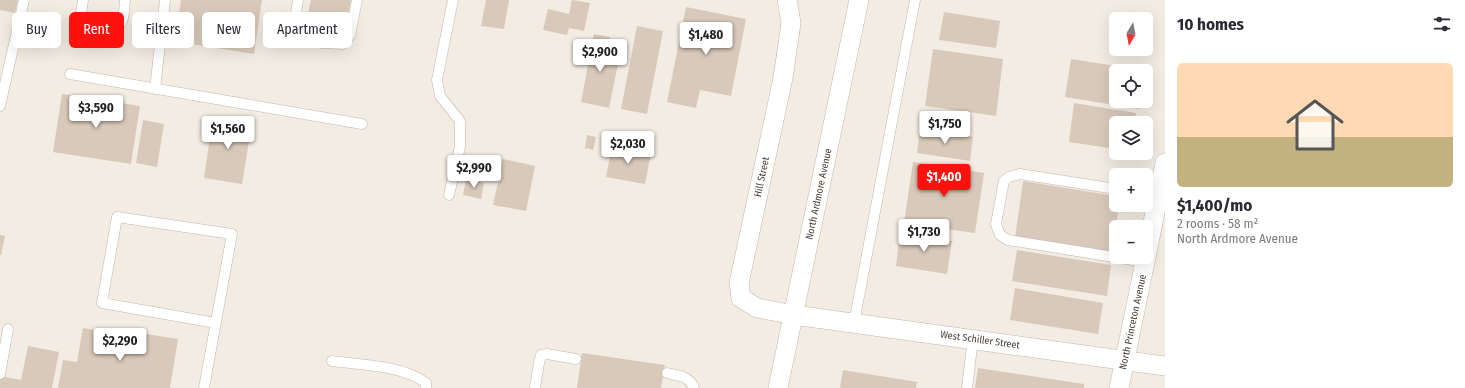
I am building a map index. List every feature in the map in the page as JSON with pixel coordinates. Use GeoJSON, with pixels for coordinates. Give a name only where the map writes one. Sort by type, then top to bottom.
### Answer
{"type":"FeatureCollection","features":[{"type":"Feature","properties":{"kind":"street","name":"Hill Street"},"geometry":{"type":"LineString","coordinates":[[786,0],[791,23],[783,78],[739,282],[741,298],[757,308],[794,315]]}},
{"type":"Feature","properties":{"kind":"street","name":"North Ardmore Avenue"},"geometry":{"type":"LineString","coordinates":[[778,388],[859,0]]}},
{"type":"Feature","properties":{"kind":"street","name":"North Princeton Avenue"},"geometry":{"type":"LineString","coordinates":[[1152,220],[1157,192],[1165,163]]}},
{"type":"Feature","properties":{"kind":"street","name":"North Princeton Avenue"},"geometry":{"type":"LineString","coordinates":[[1119,388],[1145,264]]}},
{"type":"Feature","properties":{"kind":"street","name":"West Schiller Street"},"geometry":{"type":"LineString","coordinates":[[794,315],[1165,366]]}},
{"type":"Feature","properties":{"kind":"lane"},"geometry":{"type":"LineString","coordinates":[[0,106],[24,0]]}},
{"type":"Feature","properties":{"kind":"lane"},"geometry":{"type":"LineString","coordinates":[[83,0],[80,22],[86,25],[115,29],[119,27],[122,22],[125,0]]}},
{"type":"Feature","properties":{"kind":"lane"},"geometry":{"type":"LineString","coordinates":[[155,89],[165,0]]}},
{"type":"Feature","properties":{"kind":"lane"},"geometry":{"type":"LineString","coordinates":[[298,0],[296,13],[298,31],[322,43],[343,44],[350,35],[357,0]]}},
{"type":"Feature","properties":{"kind":"lane"},"geometry":{"type":"LineString","coordinates":[[449,195],[460,147],[460,121],[440,96],[437,80],[453,0]]}},
{"type":"Feature","properties":{"kind":"lane"},"geometry":{"type":"LineString","coordinates":[[854,323],[915,0]]}},
{"type":"Feature","properties":{"kind":"lane"},"geometry":{"type":"LineString","coordinates":[[70,74],[362,124]]}},
{"type":"Feature","properties":{"kind":"lane"},"geometry":{"type":"LineString","coordinates":[[1109,188],[1020,174],[1009,177],[1004,180],[996,224],[1000,235],[1008,240],[1109,253]]}},
{"type":"Feature","properties":{"kind":"lane"},"geometry":{"type":"LineString","coordinates":[[204,388],[216,323],[232,234],[118,217],[102,303],[216,323]]}},
{"type":"Feature","properties":{"kind":"lane"},"geometry":{"type":"LineString","coordinates":[[0,374],[8,328]]}},
{"type":"Feature","properties":{"kind":"lane"},"geometry":{"type":"LineString","coordinates":[[967,388],[974,339]]}},
{"type":"Feature","properties":{"kind":"lane"},"geometry":{"type":"LineString","coordinates":[[535,388],[541,355],[547,354],[576,359]]}},
{"type":"Feature","properties":{"kind":"lane"},"geometry":{"type":"LineString","coordinates":[[332,361],[400,370],[419,378],[426,383],[426,388]]}},
{"type":"Feature","properties":{"kind":"lane"},"geometry":{"type":"LineString","coordinates":[[667,374],[687,378],[692,382],[694,388]]}},
{"type":"Feature","properties":{"kind":"building"},"geometry":{"type":"Polygon","coordinates":[[[0,0],[18,0],[15,12],[0,10],[0,0]]]}},
{"type":"Feature","properties":{"kind":"building"},"geometry":{"type":"Polygon","coordinates":[[[181,0],[262,0],[255,47],[255,12],[202,12],[202,46],[194,44],[194,12],[179,12],[181,0]]]}},
{"type":"Feature","properties":{"kind":"building"},"geometry":{"type":"Polygon","coordinates":[[[311,0],[351,0],[349,12],[308,12],[311,0]]]}},
{"type":"Feature","properties":{"kind":"building"},"geometry":{"type":"Polygon","coordinates":[[[486,0],[509,0],[504,29],[481,26],[486,0]]]}},
{"type":"Feature","properties":{"kind":"building"},"geometry":{"type":"Polygon","coordinates":[[[572,0],[590,3],[584,31],[569,28],[567,35],[543,30],[548,9],[569,14],[572,0]]]}},
{"type":"Feature","properties":{"kind":"building"},"geometry":{"type":"Polygon","coordinates":[[[686,7],[746,19],[731,96],[700,90],[696,108],[667,102],[686,7]]]}},
{"type":"Feature","properties":{"kind":"building"},"geometry":{"type":"Polygon","coordinates":[[[944,12],[1000,21],[996,48],[939,40],[944,12]]]}},
{"type":"Feature","properties":{"kind":"building"},"geometry":{"type":"Polygon","coordinates":[[[637,26],[663,31],[647,114],[621,109],[637,26]]]}},
{"type":"Feature","properties":{"kind":"building"},"geometry":{"type":"Polygon","coordinates":[[[594,34],[610,37],[607,51],[620,54],[609,108],[581,102],[594,34]]]}},
{"type":"Feature","properties":{"kind":"building"},"geometry":{"type":"Polygon","coordinates":[[[217,48],[255,48],[254,54],[217,48]]]}},
{"type":"Feature","properties":{"kind":"building"},"geometry":{"type":"Polygon","coordinates":[[[933,49],[1003,59],[996,116],[925,106],[933,49]]]}},
{"type":"Feature","properties":{"kind":"building"},"geometry":{"type":"Polygon","coordinates":[[[1071,59],[1109,65],[1109,104],[1065,97],[1071,59]]]}},
{"type":"Feature","properties":{"kind":"building"},"geometry":{"type":"Polygon","coordinates":[[[62,94],[140,106],[131,164],[53,152],[62,94]]]}},
{"type":"Feature","properties":{"kind":"building"},"geometry":{"type":"Polygon","coordinates":[[[1074,103],[1136,113],[1135,116],[1109,116],[1109,148],[1069,142],[1074,103]]]}},
{"type":"Feature","properties":{"kind":"building"},"geometry":{"type":"Polygon","coordinates":[[[213,117],[252,123],[242,184],[204,178],[213,117]]]}},
{"type":"Feature","properties":{"kind":"building"},"geometry":{"type":"Polygon","coordinates":[[[143,120],[164,124],[157,167],[136,163],[143,120]]]}},
{"type":"Feature","properties":{"kind":"building"},"geometry":{"type":"Polygon","coordinates":[[[920,129],[973,137],[970,161],[917,153],[920,129]]]}},
{"type":"Feature","properties":{"kind":"building"},"geometry":{"type":"Polygon","coordinates":[[[587,135],[596,137],[593,150],[587,148],[585,149],[587,135]]]}},
{"type":"Feature","properties":{"kind":"building"},"geometry":{"type":"Polygon","coordinates":[[[612,146],[651,153],[645,184],[606,177],[612,146]]]}},
{"type":"Feature","properties":{"kind":"building"},"geometry":{"type":"Polygon","coordinates":[[[503,159],[535,166],[526,211],[493,205],[503,159]]]}},
{"type":"Feature","properties":{"kind":"building"},"geometry":{"type":"Polygon","coordinates":[[[913,162],[984,173],[975,233],[904,223],[913,162]]]}},
{"type":"Feature","properties":{"kind":"building"},"geometry":{"type":"Polygon","coordinates":[[[466,179],[484,183],[481,199],[463,195],[466,179]]]}},
{"type":"Feature","properties":{"kind":"building"},"geometry":{"type":"Polygon","coordinates":[[[1023,181],[1109,195],[1109,212],[1118,212],[1117,220],[1109,220],[1109,253],[1015,238],[1023,181]]]}},
{"type":"Feature","properties":{"kind":"building"},"geometry":{"type":"Polygon","coordinates":[[[900,233],[952,241],[947,274],[896,266],[900,233]]]}},
{"type":"Feature","properties":{"kind":"building"},"geometry":{"type":"Polygon","coordinates":[[[0,235],[5,236],[1,255],[0,255],[0,235]]]}},
{"type":"Feature","properties":{"kind":"building"},"geometry":{"type":"Polygon","coordinates":[[[1017,250],[1111,265],[1107,296],[1012,281],[1017,250]]]}},
{"type":"Feature","properties":{"kind":"building"},"geometry":{"type":"Polygon","coordinates":[[[1015,288],[1103,303],[1098,334],[1010,320],[1015,288]]]}},
{"type":"Feature","properties":{"kind":"building"},"geometry":{"type":"Polygon","coordinates":[[[83,328],[128,335],[126,350],[137,352],[140,333],[178,339],[170,388],[58,388],[63,360],[77,362],[83,328]]]}},
{"type":"Feature","properties":{"kind":"building"},"geometry":{"type":"Polygon","coordinates":[[[28,346],[59,352],[52,388],[0,388],[0,376],[21,380],[28,346]]]}},
{"type":"Feature","properties":{"kind":"building"},"geometry":{"type":"Polygon","coordinates":[[[582,353],[665,365],[661,388],[577,388],[582,353]]]}},
{"type":"Feature","properties":{"kind":"building"},"geometry":{"type":"Polygon","coordinates":[[[978,368],[1084,384],[1084,388],[975,388],[978,368]]]}},
{"type":"Feature","properties":{"kind":"building"},"geometry":{"type":"Polygon","coordinates":[[[843,370],[917,382],[916,388],[840,388],[843,370]]]}}]}
